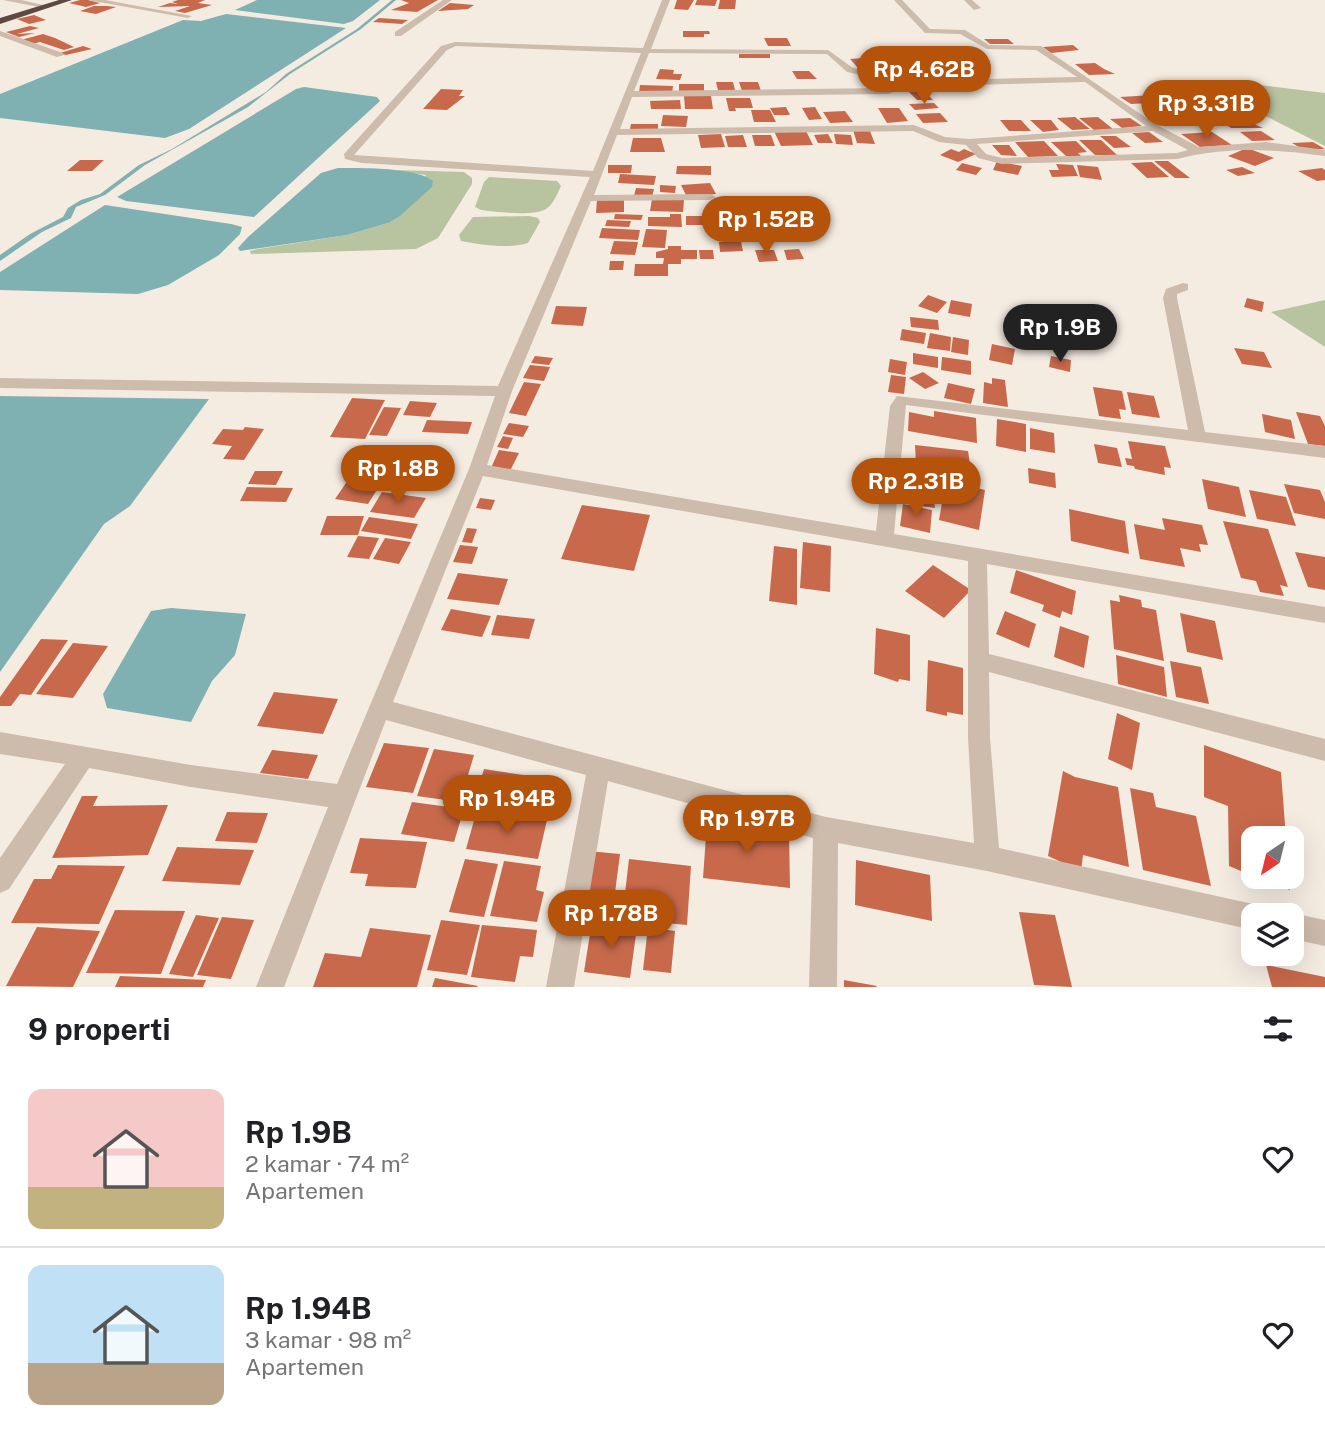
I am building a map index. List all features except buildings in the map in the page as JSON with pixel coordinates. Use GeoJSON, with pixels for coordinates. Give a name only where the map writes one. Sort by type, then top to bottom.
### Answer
{"type":"FeatureCollection","features":[{"type":"Feature","properties":{"kind":"highway"},"geometry":{"type":"LineString","coordinates":[[0,19],[53,0]]}},
{"type":"Feature","properties":{"kind":"highway"},"geometry":{"type":"LineString","coordinates":[[0,19],[68,0]]}},
{"type":"Feature","properties":{"kind":"street"},"geometry":{"type":"LineString","coordinates":[[7,0],[39,5]]}},
{"type":"Feature","properties":{"kind":"street"},"geometry":{"type":"LineString","coordinates":[[92,0],[188,16]]}},
{"type":"Feature","properties":{"kind":"street"},"geometry":{"type":"LineString","coordinates":[[130,6],[149,0]]}},
{"type":"Feature","properties":{"kind":"street"},"geometry":{"type":"LineString","coordinates":[[398,34],[448,0]]}},
{"type":"Feature","properties":{"kind":"street"},"geometry":{"type":"LineString","coordinates":[[270,987],[379,708],[477,470],[504,391],[597,174],[666,0]]}},
{"type":"Feature","properties":{"kind":"street"},"geometry":{"type":"LineString","coordinates":[[898,0],[928,32],[962,32],[987,47],[1034,47],[1087,79],[1152,126],[1198,151]]}},
{"type":"Feature","properties":{"kind":"street"},"geometry":{"type":"LineString","coordinates":[[968,0],[977,8]]}},
{"type":"Feature","properties":{"kind":"street"},"geometry":{"type":"LineString","coordinates":[[0,33],[60,55]]}},
{"type":"Feature","properties":{"kind":"street"},"geometry":{"type":"LineString","coordinates":[[597,174],[362,160],[349,157],[349,154],[450,45],[828,52],[835,55],[848,69],[886,78],[894,84],[1087,79]]}},
{"type":"Feature","properties":{"kind":"street"},"geometry":{"type":"LineString","coordinates":[[629,94],[888,91],[894,89],[894,84]]}},
{"type":"Feature","properties":{"kind":"street"},"geometry":{"type":"LineString","coordinates":[[613,132],[914,128],[943,140],[969,142],[1148,130],[1152,126]]}},
{"type":"Feature","properties":{"kind":"street"},"geometry":{"type":"LineString","coordinates":[[1042,138],[1062,160]]}},
{"type":"Feature","properties":{"kind":"street"},"geometry":{"type":"LineString","coordinates":[[969,142],[982,156],[994,160],[1177,156],[1198,151],[1265,145],[1325,153]]}},
{"type":"Feature","properties":{"kind":"street"},"geometry":{"type":"LineString","coordinates":[[587,198],[710,197]]}},
{"type":"Feature","properties":{"kind":"street"},"geometry":{"type":"LineString","coordinates":[[1183,287],[1171,292],[1170,298],[1198,438]]}},
{"type":"Feature","properties":{"kind":"street"},"geometry":{"type":"LineString","coordinates":[[0,383],[504,391]]}},
{"type":"Feature","properties":{"kind":"street"},"geometry":{"type":"LineString","coordinates":[[884,537],[898,406],[902,400],[1325,452]]}},
{"type":"Feature","properties":{"kind":"street"},"geometry":{"type":"LineString","coordinates":[[477,470],[884,537],[1325,615]]}},
{"type":"Feature","properties":{"kind":"street"},"geometry":{"type":"LineString","coordinates":[[977,553],[979,738],[987,858]]}},
{"type":"Feature","properties":{"kind":"street"},"geometry":{"type":"LineString","coordinates":[[980,661],[1325,750]]}},
{"type":"Feature","properties":{"kind":"street"},"geometry":{"type":"LineString","coordinates":[[379,708],[599,766],[825,830],[987,858],[1241,914]]}},
{"type":"Feature","properties":{"kind":"street"},"geometry":{"type":"LineString","coordinates":[[0,743],[191,776],[344,797]]}},
{"type":"Feature","properties":{"kind":"street"},"geometry":{"type":"LineString","coordinates":[[0,880],[84,756]]}},
{"type":"Feature","properties":{"kind":"street"},"geometry":{"type":"LineString","coordinates":[[560,987],[599,766]]}},
{"type":"Feature","properties":{"kind":"street"},"geometry":{"type":"LineString","coordinates":[[823,987],[825,830]]}},
{"type":"Feature","properties":{"kind":"street"},"geometry":{"type":"LineString","coordinates":[[1304,929],[1325,933]]}},
{"type":"Feature","properties":{"kind":"green space"},"geometry":{"type":"Polygon","coordinates":[[[1259,85],[1325,93],[1325,146],[1208,87],[1259,85]]]}},
{"type":"Feature","properties":{"kind":"green space"},"geometry":{"type":"Polygon","coordinates":[[[393,170],[464,172],[472,178],[472,184],[438,238],[416,249],[251,254],[250,251],[258,249],[347,235],[388,223],[426,175],[393,170]]]}},
{"type":"Feature","properties":{"kind":"green space"},"geometry":{"type":"Polygon","coordinates":[[[489,177],[557,181],[561,186],[550,206],[538,212],[481,210],[475,207],[484,182],[489,177]]]}},
{"type":"Feature","properties":{"kind":"green space"},"geometry":{"type":"Polygon","coordinates":[[[473,217],[538,218],[540,222],[528,243],[512,246],[486,245],[461,241],[459,235],[473,217]]]}},
{"type":"Feature","properties":{"kind":"green space"},"geometry":{"type":"Polygon","coordinates":[[[1325,300],[1325,347],[1271,312],[1325,300]]]}},
{"type":"Feature","properties":{"kind":"water"},"geometry":{"type":"Polygon","coordinates":[[[257,0],[380,0],[353,21],[344,24],[235,10],[257,0]]]}},
{"type":"Feature","properties":{"kind":"water"},"geometry":{"type":"Polygon","coordinates":[[[392,0],[396,0],[361,29],[290,74],[248,107],[145,165],[105,195],[76,207],[71,218],[42,232],[0,261],[0,255],[30,234],[63,217],[68,208],[81,200],[100,194],[139,165],[172,149],[266,92],[286,74],[357,29],[392,0]]]}},
{"type":"Feature","properties":{"kind":"water"},"geometry":{"type":"Polygon","coordinates":[[[226,14],[346,28],[189,129],[165,138],[0,118],[0,94],[183,20],[201,21],[226,14]]]}},
{"type":"Feature","properties":{"kind":"water"},"geometry":{"type":"Polygon","coordinates":[[[304,87],[377,97],[380,101],[254,217],[126,201],[117,197],[296,89],[304,87]]]}},
{"type":"Feature","properties":{"kind":"water"},"geometry":{"type":"Polygon","coordinates":[[[338,168],[388,169],[414,173],[433,181],[432,187],[400,216],[388,223],[347,235],[240,251],[238,248],[248,237],[321,173],[338,168]]]}},
{"type":"Feature","properties":{"kind":"water"},"geometry":{"type":"Polygon","coordinates":[[[105,205],[242,227],[240,234],[219,255],[168,285],[138,294],[0,290],[0,272],[105,205]]]}},
{"type":"Feature","properties":{"kind":"water"},"geometry":{"type":"Polygon","coordinates":[[[0,396],[209,399],[130,506],[104,524],[0,672],[0,396]]]}},
{"type":"Feature","properties":{"kind":"water"},"geometry":{"type":"Polygon","coordinates":[[[171,608],[246,614],[235,655],[212,681],[191,722],[107,708],[103,694],[151,611],[171,608]]]}}]}
